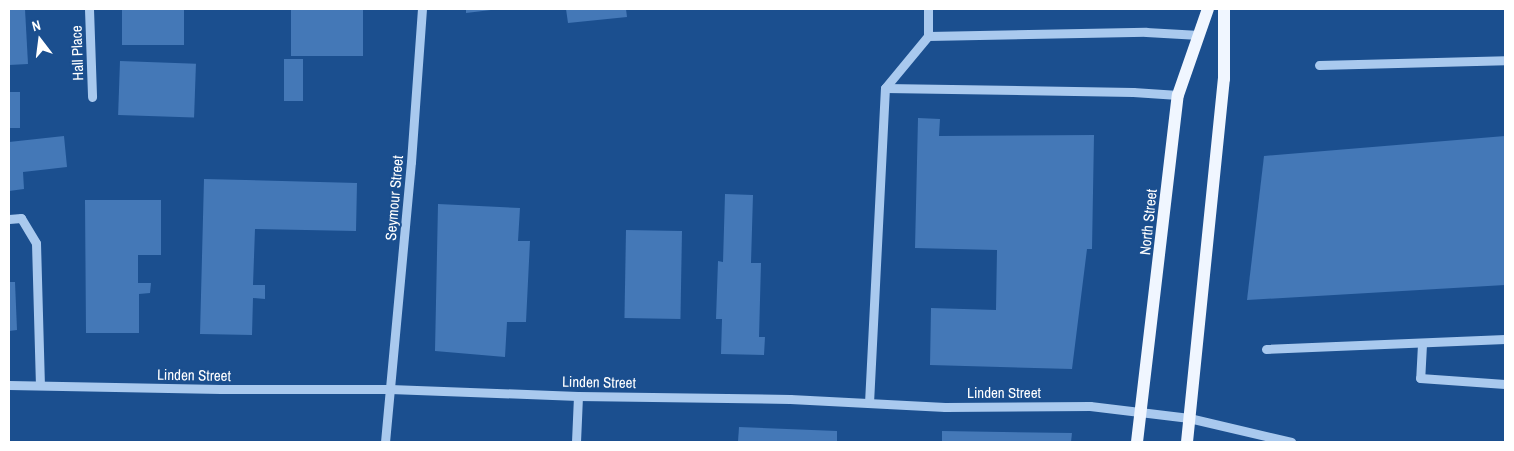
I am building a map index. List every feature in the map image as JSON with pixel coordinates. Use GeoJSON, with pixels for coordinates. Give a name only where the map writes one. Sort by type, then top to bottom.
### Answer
{"type":"FeatureCollection","features":[{"type":"Feature","properties":{"kind":"main road","name":"North Street"},"geometry":{"type":"LineString","coordinates":[[1137,442],[1163,239],[1178,96],[1208,9]]}},
{"type":"Feature","properties":{"kind":"main road"},"geometry":{"type":"LineString","coordinates":[[1187,442],[1224,79],[1224,9]]}},
{"type":"Feature","properties":{"kind":"street","name":"Hall Place"},"geometry":{"type":"LineString","coordinates":[[89,9],[92,97]]}},
{"type":"Feature","properties":{"kind":"street","name":"Seymour Street"},"geometry":{"type":"LineString","coordinates":[[385,442],[411,162],[422,9]]}},
{"type":"Feature","properties":{"kind":"street"},"geometry":{"type":"LineString","coordinates":[[869,403],[886,88],[928,36],[928,9]]}},
{"type":"Feature","properties":{"kind":"street"},"geometry":{"type":"LineString","coordinates":[[928,36],[1146,32],[1199,35]]}},
{"type":"Feature","properties":{"kind":"street"},"geometry":{"type":"LineString","coordinates":[[1319,65],[1505,60]]}},
{"type":"Feature","properties":{"kind":"street"},"geometry":{"type":"LineString","coordinates":[[886,88],[1133,92],[1178,96]]}},
{"type":"Feature","properties":{"kind":"street"},"geometry":{"type":"LineString","coordinates":[[9,219],[21,218],[36,243],[40,385]]}},
{"type":"Feature","properties":{"kind":"street"},"geometry":{"type":"LineString","coordinates":[[1266,350],[1505,339]]}},
{"type":"Feature","properties":{"kind":"street"},"geometry":{"type":"LineString","coordinates":[[1422,344],[1420,378],[1505,384]]}},
{"type":"Feature","properties":{"kind":"street","name":"Linden Street"},"geometry":{"type":"LineString","coordinates":[[9,385],[221,389],[390,389],[578,396],[790,400],[945,407],[1090,406],[1189,418],[1292,442]]}},
{"type":"Feature","properties":{"kind":"street"},"geometry":{"type":"LineString","coordinates":[[576,442],[578,396]]}},
{"type":"Feature","properties":{"kind":"building"},"geometry":{"type":"Polygon","coordinates":[[[9,9],[25,9],[28,64],[9,65],[9,9]]]}},
{"type":"Feature","properties":{"kind":"building"},"geometry":{"type":"Polygon","coordinates":[[[122,9],[184,9],[184,45],[122,45],[122,9]]]}},
{"type":"Feature","properties":{"kind":"building"},"geometry":{"type":"Polygon","coordinates":[[[291,9],[363,9],[363,56],[291,56],[291,9]]]}},
{"type":"Feature","properties":{"kind":"building"},"geometry":{"type":"Polygon","coordinates":[[[466,9],[491,9],[491,10],[466,13],[466,9]]]}},
{"type":"Feature","properties":{"kind":"building"},"geometry":{"type":"Polygon","coordinates":[[[566,9],[626,9],[627,17],[568,23],[566,9]]]}},
{"type":"Feature","properties":{"kind":"building"},"geometry":{"type":"Polygon","coordinates":[[[284,59],[303,59],[303,101],[284,101],[284,59]]]}},
{"type":"Feature","properties":{"kind":"building"},"geometry":{"type":"Polygon","coordinates":[[[120,61],[196,64],[194,118],[118,115],[120,61]]]}},
{"type":"Feature","properties":{"kind":"building"},"geometry":{"type":"Polygon","coordinates":[[[9,92],[20,92],[20,128],[9,128],[9,92]]]}},
{"type":"Feature","properties":{"kind":"building"},"geometry":{"type":"Polygon","coordinates":[[[918,118],[940,119],[939,136],[1094,135],[1092,249],[1087,249],[1072,369],[930,365],[931,308],[996,310],[997,250],[915,248],[918,118]]]}},
{"type":"Feature","properties":{"kind":"building"},"geometry":{"type":"Polygon","coordinates":[[[64,136],[67,167],[23,172],[24,189],[9,191],[9,142],[64,136]]]}},
{"type":"Feature","properties":{"kind":"building"},"geometry":{"type":"Polygon","coordinates":[[[1505,136],[1505,285],[1247,300],[1264,156],[1505,136]]]}},
{"type":"Feature","properties":{"kind":"building"},"geometry":{"type":"Polygon","coordinates":[[[204,179],[357,183],[356,231],[255,229],[253,285],[265,285],[265,299],[253,298],[252,335],[200,334],[204,179]]]}},
{"type":"Feature","properties":{"kind":"building"},"geometry":{"type":"Polygon","coordinates":[[[725,194],[753,195],[751,263],[761,263],[759,337],[765,337],[764,355],[721,354],[722,319],[716,319],[718,261],[723,262],[725,194]]]}},
{"type":"Feature","properties":{"kind":"building"},"geometry":{"type":"Polygon","coordinates":[[[85,200],[161,200],[161,255],[138,255],[138,283],[151,283],[150,293],[139,294],[139,333],[86,333],[85,200]]]}},
{"type":"Feature","properties":{"kind":"building"},"geometry":{"type":"Polygon","coordinates":[[[438,204],[520,208],[518,241],[530,241],[526,322],[507,322],[505,357],[435,351],[438,204]]]}},
{"type":"Feature","properties":{"kind":"building"},"geometry":{"type":"Polygon","coordinates":[[[626,230],[682,231],[680,319],[624,318],[626,230]]]}},
{"type":"Feature","properties":{"kind":"building"},"geometry":{"type":"Polygon","coordinates":[[[9,282],[15,282],[17,330],[9,331],[9,282]]]}},
{"type":"Feature","properties":{"kind":"building"},"geometry":{"type":"Polygon","coordinates":[[[739,427],[837,431],[837,442],[738,442],[739,427]]]}},
{"type":"Feature","properties":{"kind":"building"},"geometry":{"type":"Polygon","coordinates":[[[942,431],[1072,433],[1071,442],[942,442],[942,431]]]}}]}
